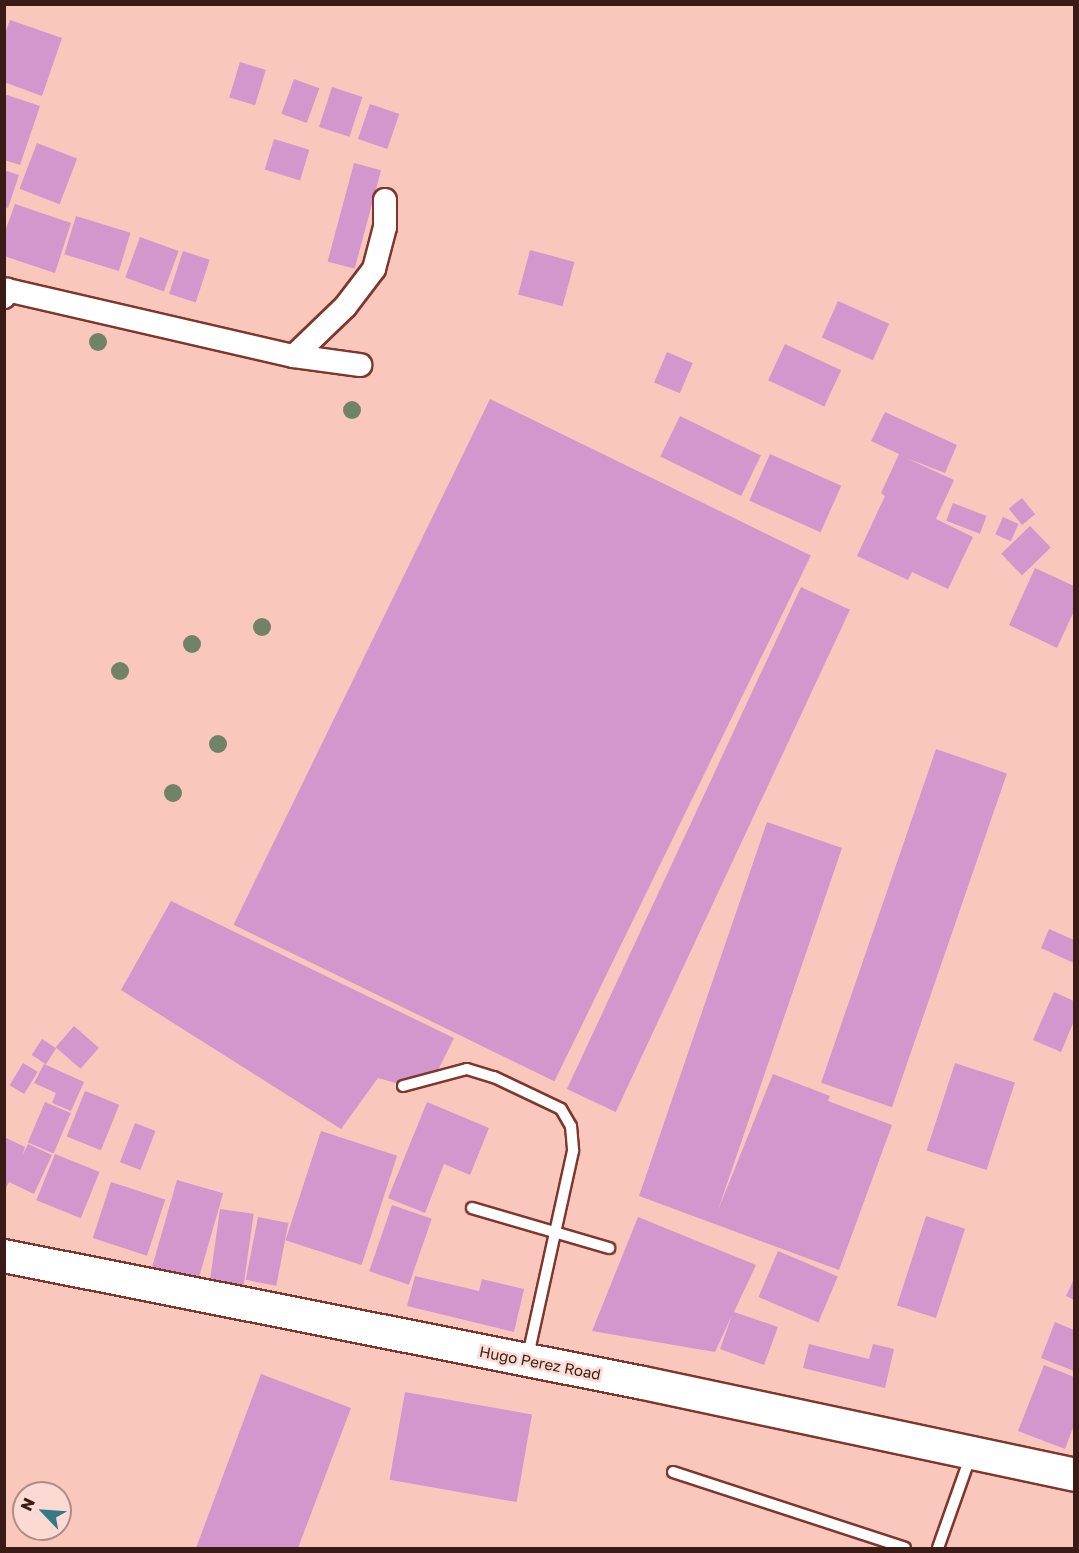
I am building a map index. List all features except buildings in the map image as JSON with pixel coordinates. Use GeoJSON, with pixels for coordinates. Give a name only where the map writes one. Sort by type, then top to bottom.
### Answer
{"type":"FeatureCollection","features":[{"type":"Feature","properties":{"kind":"street"},"geometry":{"type":"LineString","coordinates":[[294,356],[345,307],[374,269],[385,227],[385,200]]}},
{"type":"Feature","properties":{"kind":"street"},"geometry":{"type":"LineString","coordinates":[[4,297],[7,290],[294,356],[360,365]]}},
{"type":"Feature","properties":{"kind":"street","name":"Hugo Perez Road"},"geometry":{"type":"LineString","coordinates":[[4,1256],[527,1361],[1074,1475]]}},
{"type":"Feature","properties":{"kind":"lane"},"geometry":{"type":"LineString","coordinates":[[404,1086],[467,1070],[494,1077],[561,1109],[571,1126],[573,1150],[527,1361]]}},
{"type":"Feature","properties":{"kind":"lane"},"geometry":{"type":"LineString","coordinates":[[472,1208],[609,1248]]}},
{"type":"Feature","properties":{"kind":"lane"},"geometry":{"type":"LineString","coordinates":[[938,1548],[971,1453]]}},
{"type":"Feature","properties":{"kind":"lane"},"geometry":{"type":"LineString","coordinates":[[673,1472],[905,1548]]}}]}
